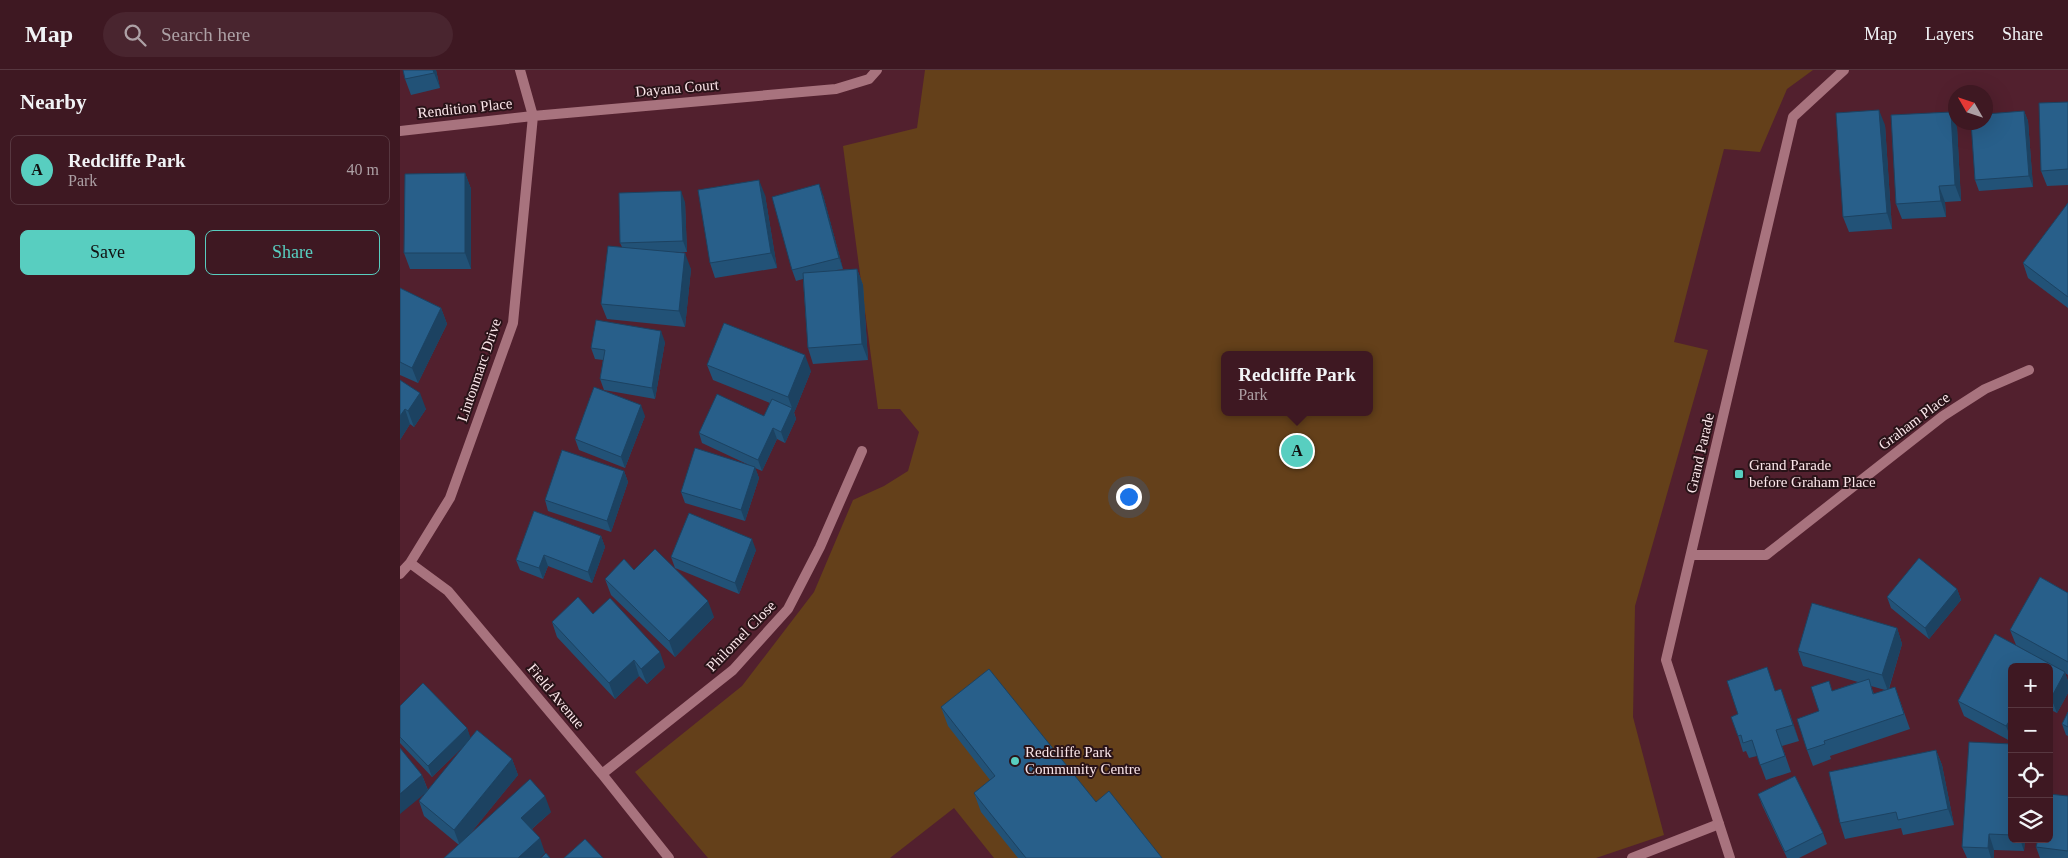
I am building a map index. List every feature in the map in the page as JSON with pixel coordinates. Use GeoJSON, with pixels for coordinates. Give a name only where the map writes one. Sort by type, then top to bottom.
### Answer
{"type":"FeatureCollection","features":[{"type":"Feature","properties":{"kind":"street","name":"Lintonmarc Drive"},"geometry":{"type":"LineString","coordinates":[[400,574],[410,563],[450,498],[513,323],[533,116],[520,70]]}},
{"type":"Feature","properties":{"kind":"street","name":"Dayana Court"},"geometry":{"type":"LineString","coordinates":[[533,116],[836,89],[869,78],[877,70]]}},
{"type":"Feature","properties":{"kind":"street","name":"Grand Parade"},"geometry":{"type":"LineString","coordinates":[[1730,858],[1666,660],[1793,117],[1844,70]]}},
{"type":"Feature","properties":{"kind":"street","name":"Rendition Place"},"geometry":{"type":"LineString","coordinates":[[400,131],[533,116]]}},
{"type":"Feature","properties":{"kind":"street","name":"Graham Place"},"geometry":{"type":"LineString","coordinates":[[1692,555],[1766,555],[1943,416],[1985,389],[2029,370]]}},
{"type":"Feature","properties":{"kind":"street","name":"Philomel Close"},"geometry":{"type":"LineString","coordinates":[[602,774],[733,670],[788,609],[820,547],[862,450]]}},
{"type":"Feature","properties":{"kind":"street","name":"Field Avenue"},"geometry":{"type":"LineString","coordinates":[[410,563],[448,592],[602,774],[669,858]]}},
{"type":"Feature","properties":{"kind":"street"},"geometry":{"type":"LineString","coordinates":[[1632,858],[1719,824]]}},
{"type":"Feature","properties":{"kind":"shaded area"},"geometry":{"type":"Polygon","coordinates":[[[925,70],[1813,70],[1787,89],[1760,152],[1724,149],[1674,342],[1708,350],[1635,606],[1633,717],[1664,835],[1596,858],[994,858],[954,808],[890,858],[708,858],[635,772],[742,686],[814,592],[853,500],[884,486],[908,471],[919,432],[900,409],[878,409],[843,146],[917,128],[925,70]]]}},
{"type":"Feature","properties":{"kind":"building"},"geometry":{"type":"Polygon","coordinates":[[[403,70],[433,70],[434,73],[405,79],[403,70]]]}},
{"type":"Feature","properties":{"kind":"building"},"geometry":{"type":"Polygon","coordinates":[[[2068,102],[2068,169],[2041,171],[2039,103],[2068,102]]]}},
{"type":"Feature","properties":{"kind":"building"},"geometry":{"type":"Polygon","coordinates":[[[1879,110],[1887,213],[1843,217],[1836,113],[1879,110]]]}},
{"type":"Feature","properties":{"kind":"building"},"geometry":{"type":"Polygon","coordinates":[[[2024,111],[2029,176],[1975,180],[1972,130],[1993,130],[1993,113],[2024,111]]]}},
{"type":"Feature","properties":{"kind":"building"},"geometry":{"type":"Polygon","coordinates":[[[1948,112],[1948,130],[1952,130],[1955,185],[1939,186],[1941,201],[1896,204],[1891,115],[1948,112]]]}},
{"type":"Feature","properties":{"kind":"building"},"geometry":{"type":"Polygon","coordinates":[[[465,173],[465,253],[404,253],[405,174],[465,173]]]}},
{"type":"Feature","properties":{"kind":"building"},"geometry":{"type":"Polygon","coordinates":[[[759,180],[771,253],[710,263],[698,190],[759,180]]]}},
{"type":"Feature","properties":{"kind":"building"},"geometry":{"type":"Polygon","coordinates":[[[819,184],[839,258],[792,270],[772,197],[819,184]]]}},
{"type":"Feature","properties":{"kind":"building"},"geometry":{"type":"Polygon","coordinates":[[[681,191],[683,241],[620,243],[619,193],[681,191]]]}},
{"type":"Feature","properties":{"kind":"building"},"geometry":{"type":"Polygon","coordinates":[[[2068,203],[2068,297],[2023,263],[2068,203]]]}},
{"type":"Feature","properties":{"kind":"building"},"geometry":{"type":"Polygon","coordinates":[[[608,246],[685,253],[679,311],[601,304],[608,246]]]}},
{"type":"Feature","properties":{"kind":"building"},"geometry":{"type":"Polygon","coordinates":[[[857,269],[862,344],[808,348],[803,273],[857,269]]]}},
{"type":"Feature","properties":{"kind":"building"},"geometry":{"type":"Polygon","coordinates":[[[400,288],[441,308],[412,368],[400,362],[400,288]]]}},
{"type":"Feature","properties":{"kind":"building"},"geometry":{"type":"Polygon","coordinates":[[[596,320],[661,331],[652,388],[600,379],[605,350],[591,348],[596,320]]]}},
{"type":"Feature","properties":{"kind":"building"},"geometry":{"type":"Polygon","coordinates":[[[724,323],[805,355],[788,397],[707,365],[724,323]]]}},
{"type":"Feature","properties":{"kind":"building"},"geometry":{"type":"Polygon","coordinates":[[[400,380],[420,393],[408,411],[405,409],[400,416],[400,380]]]}},
{"type":"Feature","properties":{"kind":"building"},"geometry":{"type":"Polygon","coordinates":[[[594,387],[641,405],[621,457],[575,439],[594,387]]]}},
{"type":"Feature","properties":{"kind":"building"},"geometry":{"type":"Polygon","coordinates":[[[717,394],[764,416],[772,399],[792,408],[781,432],[773,428],[758,460],[699,433],[717,394]]]}},
{"type":"Feature","properties":{"kind":"building"},"geometry":{"type":"Polygon","coordinates":[[[695,448],[755,467],[741,510],[681,492],[695,448]]]}},
{"type":"Feature","properties":{"kind":"building"},"geometry":{"type":"Polygon","coordinates":[[[562,450],[624,471],[607,521],[545,500],[562,450]]]}},
{"type":"Feature","properties":{"kind":"building"},"geometry":{"type":"Polygon","coordinates":[[[534,511],[601,536],[588,572],[544,555],[539,568],[516,560],[534,511]]]}},
{"type":"Feature","properties":{"kind":"building"},"geometry":{"type":"Polygon","coordinates":[[[689,513],[752,539],[735,583],[671,557],[689,513]]]}},
{"type":"Feature","properties":{"kind":"building"},"geometry":{"type":"Polygon","coordinates":[[[655,549],[708,601],[669,641],[605,579],[624,559],[634,570],[655,549]]]}},
{"type":"Feature","properties":{"kind":"building"},"geometry":{"type":"Polygon","coordinates":[[[1919,558],[1957,589],[1925,628],[1887,597],[1919,558]]]}},
{"type":"Feature","properties":{"kind":"building"},"geometry":{"type":"Polygon","coordinates":[[[2040,577],[2068,593],[2068,662],[2010,630],[2040,577]]]}},
{"type":"Feature","properties":{"kind":"building"},"geometry":{"type":"Polygon","coordinates":[[[578,597],[593,614],[610,598],[660,652],[641,669],[634,660],[609,683],[552,622],[578,597]]]}},
{"type":"Feature","properties":{"kind":"building"},"geometry":{"type":"Polygon","coordinates":[[[1812,603],[1897,628],[1882,675],[1798,651],[1812,603]]]}},
{"type":"Feature","properties":{"kind":"building"},"geometry":{"type":"Polygon","coordinates":[[[1995,634],[2048,663],[2008,663],[2008,723],[2006,726],[1958,701],[1995,634]]]}},
{"type":"Feature","properties":{"kind":"building"},"geometry":{"type":"Polygon","coordinates":[[[2053,665],[2065,672],[2053,694],[2053,665]]]}},
{"type":"Feature","properties":{"kind":"building"},"geometry":{"type":"Polygon","coordinates":[[[1767,667],[1775,691],[1781,689],[1793,725],[1776,730],[1785,756],[1760,765],[1752,740],[1743,743],[1741,735],[1738,736],[1731,717],[1738,714],[1727,681],[1767,667]]]}},
{"type":"Feature","properties":{"kind":"building","name":"Redcliffe Park Community Centre"},"geometry":{"type":"Polygon","coordinates":[[[989,669],[1096,802],[1109,791],[1162,858],[1026,858],[974,793],[995,776],[941,707],[989,669]]]}},
{"type":"Feature","properties":{"kind":"building"},"geometry":{"type":"Polygon","coordinates":[[[1869,679],[1873,694],[1895,687],[1904,714],[1824,741],[1825,744],[1807,750],[1797,719],[1819,711],[1811,687],[1829,681],[1832,691],[1869,679]]]}},
{"type":"Feature","properties":{"kind":"building"},"geometry":{"type":"Polygon","coordinates":[[[423,683],[467,728],[428,766],[400,737],[400,706],[423,683]]]}},
{"type":"Feature","properties":{"kind":"building"},"geometry":{"type":"Polygon","coordinates":[[[2068,712],[2068,727],[2062,724],[2068,712]]]}},
{"type":"Feature","properties":{"kind":"building"},"geometry":{"type":"Polygon","coordinates":[[[477,730],[512,759],[454,830],[419,801],[477,730]]]}},
{"type":"Feature","properties":{"kind":"building"},"geometry":{"type":"Polygon","coordinates":[[[1969,742],[2008,744],[2008,835],[1989,834],[1988,848],[1962,847],[1969,742]]]}},
{"type":"Feature","properties":{"kind":"building"},"geometry":{"type":"Polygon","coordinates":[[[400,748],[422,775],[400,794],[400,748]]]}},
{"type":"Feature","properties":{"kind":"building"},"geometry":{"type":"Polygon","coordinates":[[[1936,750],[1948,809],[1898,820],[1896,812],[1840,823],[1829,772],[1936,750]]]}},
{"type":"Feature","properties":{"kind":"building"},"geometry":{"type":"Polygon","coordinates":[[[1795,776],[1823,833],[1785,852],[1758,794],[1795,776]]]}},
{"type":"Feature","properties":{"kind":"building"},"geometry":{"type":"Polygon","coordinates":[[[530,779],[545,796],[521,818],[540,838],[518,858],[444,858],[530,779]]]}},
{"type":"Feature","properties":{"kind":"building"},"geometry":{"type":"Polygon","coordinates":[[[2053,794],[2068,796],[2068,851],[2036,847],[2037,843],[2053,843],[2053,794]]]}},
{"type":"Feature","properties":{"kind":"building"},"geometry":{"type":"Polygon","coordinates":[[[585,839],[603,858],[564,858],[585,839]]]}},
{"type":"Feature","properties":{"kind":"building"},"geometry":{"type":"Polygon","coordinates":[[[546,853],[550,858],[541,858],[546,853]]]}},
{"type":"Feature","properties":{"kind":"place","name":"Redcliffe Park"},"geometry":{"type":"Point","coordinates":[1297,451]}},
{"type":"Feature","properties":{"kind":"place","name":"Grand Parade before Graham Place"},"geometry":{"type":"Point","coordinates":[1739,474]}},
{"type":"Feature","properties":{"kind":"place","name":"Redcliffe Park Community Centre"},"geometry":{"type":"Point","coordinates":[1015,761]}}]}
